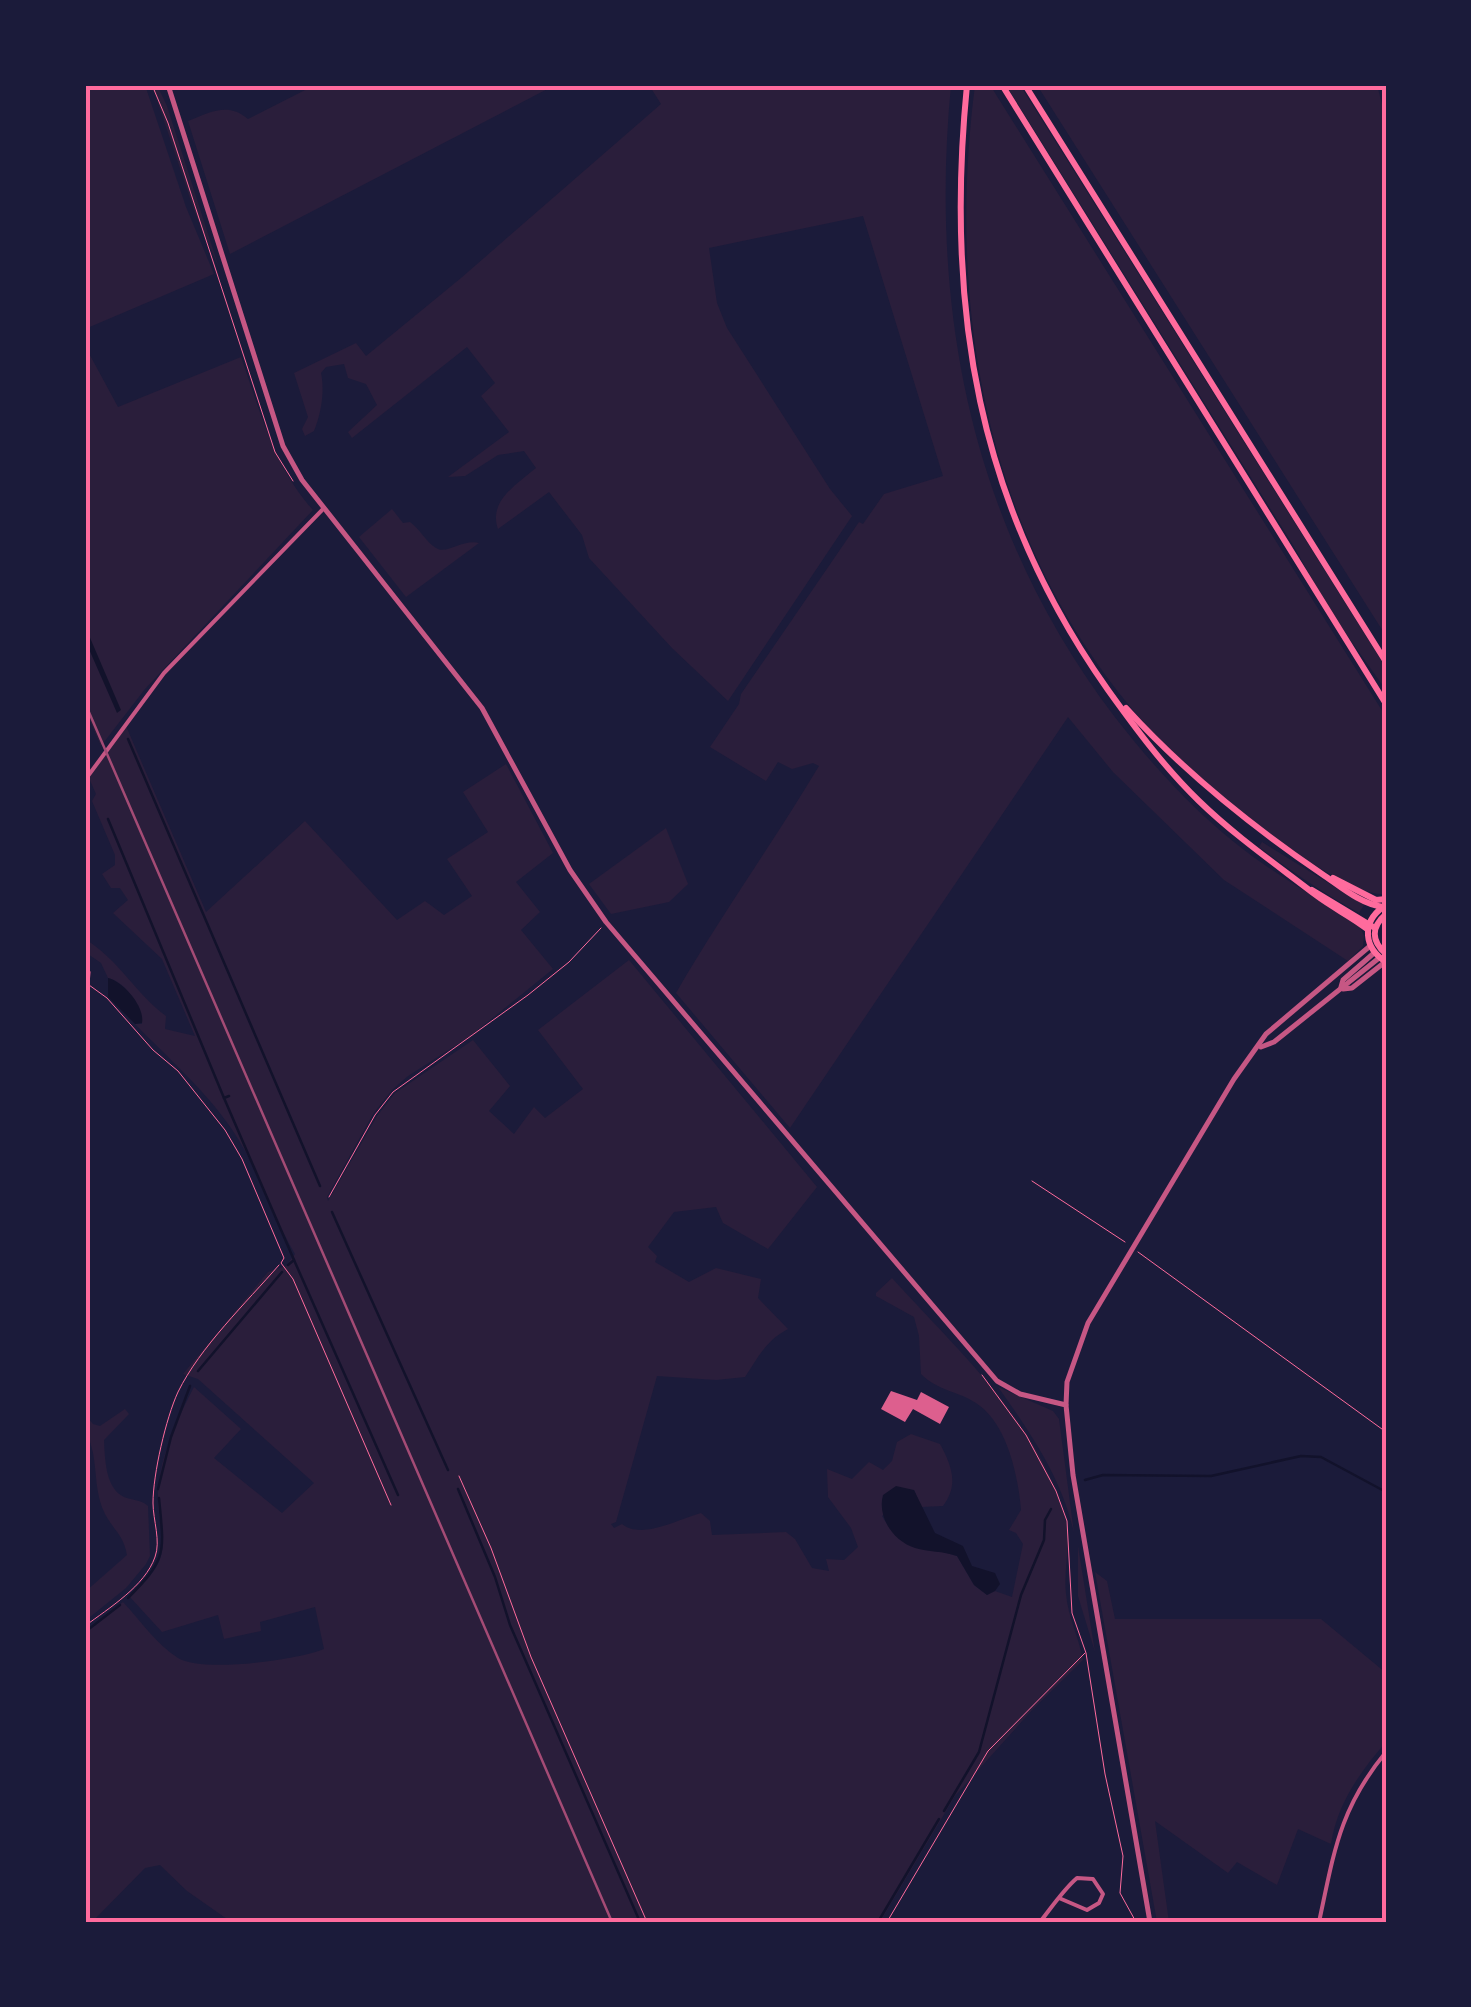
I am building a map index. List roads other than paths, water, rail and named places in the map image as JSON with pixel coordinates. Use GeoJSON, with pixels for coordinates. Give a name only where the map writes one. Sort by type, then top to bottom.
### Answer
{"type":"FeatureCollection","features":[{"type":"Feature","properties":{"kind":"main road"},"geometry":{"type":"LineString","coordinates":[[967,85],[962,131],[961,284],[967,340],[1001,482],[1030,556],[1057,610],[1152,750],[1189,790],[1257,850],[1370,927],[1381,954]]}},
{"type":"Feature","properties":{"kind":"main road"},"geometry":{"type":"LineString","coordinates":[[1002,85],[1386,704]]}},
{"type":"Feature","properties":{"kind":"main road"},"geometry":{"type":"LineString","coordinates":[[1025,85],[1386,662]]}},
{"type":"Feature","properties":{"kind":"main road"},"geometry":{"type":"LineString","coordinates":[[1105,685],[1158,743],[1214,794],[1327,877],[1364,901],[1385,907]]}},
{"type":"Feature","properties":{"kind":"main road"},"geometry":{"type":"LineString","coordinates":[[1327,877],[1385,907]]}},
{"type":"Feature","properties":{"kind":"main road"},"geometry":{"type":"LineString","coordinates":[[1370,927],[1385,907]]}},
{"type":"Feature","properties":{"kind":"street"},"geometry":{"type":"LineString","coordinates":[[168,85],[283,446],[302,480],[482,708],[570,870],[606,922],[997,1381],[1020,1394],[1066,1404]]}},
{"type":"Feature","properties":{"kind":"street"},"geometry":{"type":"LineString","coordinates":[[85,780],[164,672],[324,508]]}},
{"type":"Feature","properties":{"kind":"street"},"geometry":{"type":"LineString","coordinates":[[1258,1048],[1274,1042],[1381,954]]}},
{"type":"Feature","properties":{"kind":"street"},"geometry":{"type":"LineString","coordinates":[[1150,1922],[1074,1476],[1066,1404],[1068,1382],[1088,1323],[1234,1079],[1266,1034],[1287,1014],[1381,954]]}},
{"type":"Feature","properties":{"kind":"street"},"geometry":{"type":"LineString","coordinates":[[1320,1922],[1342,1822],[1386,1752]]}},
{"type":"Feature","properties":{"kind":"street"},"geometry":{"type":"LineString","coordinates":[[1040,1922],[1059,1898],[1072,1883],[1082,1877],[1098,1883],[1102,1894],[1099,1903],[1087,1910],[1059,1898]]}},
{"type":"Feature","properties":{"kind":"waterway"},"geometry":{"type":"LineString","coordinates":[[128,739],[320,1186]]}},
{"type":"Feature","properties":{"kind":"waterway"},"geometry":{"type":"LineString","coordinates":[[108,819],[224,1098]]}},
{"type":"Feature","properties":{"kind":"waterway"},"geometry":{"type":"LineString","coordinates":[[229,1096],[224,1098],[294,1260],[288,1265]]}},
{"type":"Feature","properties":{"kind":"waterway"},"geometry":{"type":"LineString","coordinates":[[332,1212],[448,1470]]}},
{"type":"Feature","properties":{"kind":"waterway"},"geometry":{"type":"LineString","coordinates":[[294,1260],[398,1495]]}},
{"type":"Feature","properties":{"kind":"waterway"},"geometry":{"type":"LineString","coordinates":[[198,1371],[282,1272]]}},
{"type":"Feature","properties":{"kind":"waterway"},"geometry":{"type":"LineString","coordinates":[[158,1489],[171,1437],[190,1386]]}},
{"type":"Feature","properties":{"kind":"waterway"},"geometry":{"type":"LineString","coordinates":[[1085,1480],[1103,1475],[1211,1476],[1301,1456],[1321,1457],[1386,1492]]}},
{"type":"Feature","properties":{"kind":"waterway"},"geometry":{"type":"LineString","coordinates":[[458,1489],[495,1577],[510,1625],[640,1922]]}},
{"type":"Feature","properties":{"kind":"waterway"},"geometry":{"type":"LineString","coordinates":[[128,1598],[157,1563],[162,1543],[159,1498]]}},
{"type":"Feature","properties":{"kind":"waterway"},"geometry":{"type":"LineString","coordinates":[[944,1811],[979,1752],[1021,1595],[1044,1540],[1045,1520],[1051,1509]]}},
{"type":"Feature","properties":{"kind":"waterway"},"geometry":{"type":"LineString","coordinates":[[85,1632],[120,1605]]}},
{"type":"Feature","properties":{"kind":"waterway"},"geometry":{"type":"LineString","coordinates":[[878,1922],[939,1819]]}},
{"type":"Feature","properties":{"kind":"railway"},"geometry":{"type":"LineString","coordinates":[[85,703],[612,1922]]}}]}
